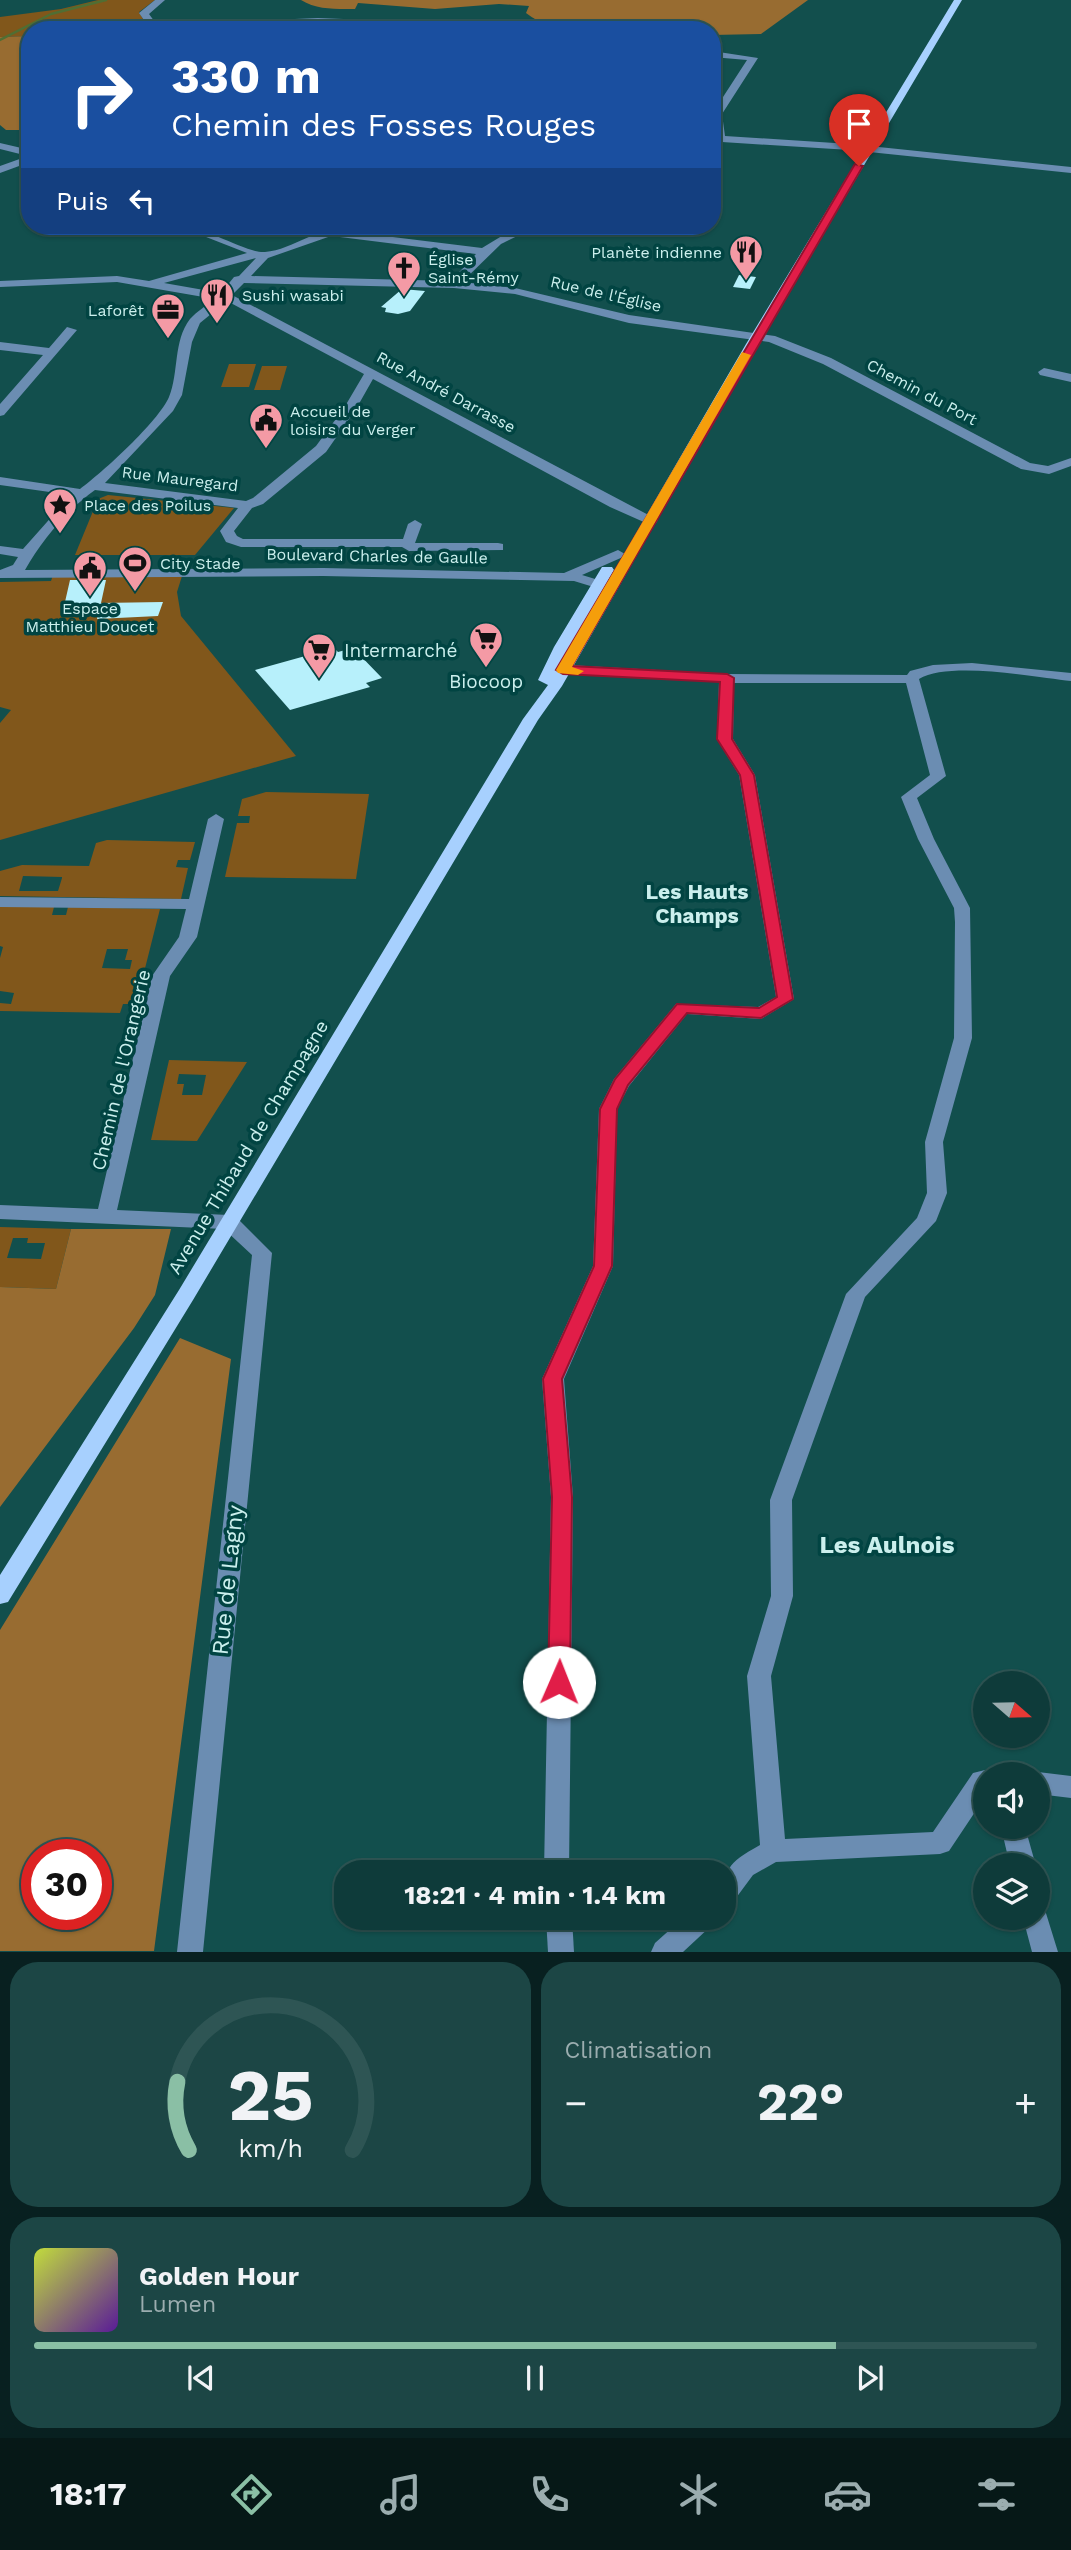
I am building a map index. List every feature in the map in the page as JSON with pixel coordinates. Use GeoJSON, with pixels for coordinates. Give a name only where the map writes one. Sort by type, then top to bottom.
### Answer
{"type":"FeatureCollection","features":[{"type":"Feature","properties":{"kind":"main road","name":"Avenue Thibaud de Champagne"},"geometry":{"type":"LineString","coordinates":[[601,587],[692,447],[958,0]]}},
{"type":"Feature","properties":{"kind":"main road","name":"Avenue Thibaud de Champagne"},"geometry":{"type":"LineString","coordinates":[[0,1595],[229,1222],[531,719],[618,554],[647,518]]}},
{"type":"Feature","properties":{"kind":"street"},"geometry":{"type":"LineString","coordinates":[[150,21],[144,13],[162,0]]}},
{"type":"Feature","properties":{"kind":"street"},"geometry":{"type":"LineString","coordinates":[[721,55],[753,58],[721,105]]}},
{"type":"Feature","properties":{"kind":"street"},"geometry":{"type":"LineString","coordinates":[[721,142],[869,149],[1071,170]]}},
{"type":"Feature","properties":{"kind":"street"},"geometry":{"type":"LineString","coordinates":[[0,146],[21,151]]}},
{"type":"Feature","properties":{"kind":"street"},"geometry":{"type":"LineString","coordinates":[[0,170],[21,162]]}},
{"type":"Feature","properties":{"kind":"street"},"geometry":{"type":"LineString","coordinates":[[207,235],[260,255]]}},
{"type":"Feature","properties":{"kind":"street"},"geometry":{"type":"LineString","coordinates":[[152,284],[163,278],[260,255],[325,235]]}},
{"type":"Feature","properties":{"kind":"street"},"geometry":{"type":"LineString","coordinates":[[349,235],[482,251]]}},
{"type":"Feature","properties":{"kind":"street"},"geometry":{"type":"LineString","coordinates":[[454,285],[482,251],[508,235]]}},
{"type":"Feature","properties":{"kind":"street","name":"Rue Mauregard"},"geometry":{"type":"LineString","coordinates":[[88,490],[167,411],[177,392],[190,328],[202,313],[224,297],[260,255]]}},
{"type":"Feature","properties":{"kind":"street","name":"Rue André Darrasse"},"geometry":{"type":"LineString","coordinates":[[0,284],[109,278],[231,298],[647,518]]}},
{"type":"Feature","properties":{"kind":"street","name":"Rue de l'Église"},"geometry":{"type":"LineString","coordinates":[[238,279],[454,285],[539,294],[629,319],[756,336]]}},
{"type":"Feature","properties":{"kind":"street"},"geometry":{"type":"LineString","coordinates":[[0,412],[71,330]]}},
{"type":"Feature","properties":{"kind":"street","name":"Chemin du Port"},"geometry":{"type":"LineString","coordinates":[[756,336],[779,341],[827,361],[1026,466],[1049,470],[1071,462]]}},
{"type":"Feature","properties":{"kind":"street"},"geometry":{"type":"LineString","coordinates":[[0,346],[51,352]]}},
{"type":"Feature","properties":{"kind":"street"},"geometry":{"type":"LineString","coordinates":[[371,372],[350,409],[321,449],[258,500],[247,505],[227,531],[231,539],[241,543],[408,543]]}},
{"type":"Feature","properties":{"kind":"street"},"geometry":{"type":"LineString","coordinates":[[1044,372],[1071,378]]}},
{"type":"Feature","properties":{"kind":"street"},"geometry":{"type":"LineString","coordinates":[[0,481],[88,490]]}},
{"type":"Feature","properties":{"kind":"street"},"geometry":{"type":"LineString","coordinates":[[3,573],[19,568],[26,554],[88,490]]}},
{"type":"Feature","properties":{"kind":"street","name":"Rue Mauregard"},"geometry":{"type":"LineString","coordinates":[[88,490],[247,505]]}},
{"type":"Feature","properties":{"kind":"street"},"geometry":{"type":"LineString","coordinates":[[408,543],[415,524]]}},
{"type":"Feature","properties":{"kind":"street"},"geometry":{"type":"LineString","coordinates":[[408,543],[409,547],[498,547]]}},
{"type":"Feature","properties":{"kind":"street"},"geometry":{"type":"LineString","coordinates":[[0,550],[26,554]]}},
{"type":"Feature","properties":{"kind":"street","name":"Boulevard Charles de Gaulle"},"geometry":{"type":"LineString","coordinates":[[3,573],[323,572],[544,577],[563,576],[590,569],[618,554]]}},
{"type":"Feature","properties":{"kind":"street","name":"Boulevard Charles de Gaulle"},"geometry":{"type":"LineString","coordinates":[[563,576],[601,587]]}},
{"type":"Feature","properties":{"kind":"street","name":"Boulevard Charles de Gaulle"},"geometry":{"type":"LineString","coordinates":[[544,577],[601,587]]}},
{"type":"Feature","properties":{"kind":"street"},"geometry":{"type":"LineString","coordinates":[[557,669],[727,678],[912,679]]}},
{"type":"Feature","properties":{"kind":"street"},"geometry":{"type":"LineString","coordinates":[[773,1851],[759,1676],[782,1596],[781,1500],[856,1294],[926,1221],[933,1208],[937,1194],[934,1142],[962,1038],[962,908],[926,839],[909,797],[938,776],[912,679],[915,674],[931,669],[1023,671],[1071,677]]}},
{"type":"Feature","properties":{"kind":"street"},"geometry":{"type":"LineString","coordinates":[[556,1860],[562,1497],[553,1379],[603,1266],[608,1109],[621,1083],[682,1008],[761,1013],[785,999],[747,775],[724,739],[727,678]]}},
{"type":"Feature","properties":{"kind":"street","name":"Chemin de l'Orangerie"},"geometry":{"type":"LineString","coordinates":[[106,1215],[161,976],[188,937],[216,819]]}},
{"type":"Feature","properties":{"kind":"street"},"geometry":{"type":"LineString","coordinates":[[0,902],[196,904]]}},
{"type":"Feature","properties":{"kind":"street"},"geometry":{"type":"LineString","coordinates":[[0,1212],[229,1222]]}},
{"type":"Feature","properties":{"kind":"street","name":"Rue de Lagny"},"geometry":{"type":"LineString","coordinates":[[190,1951],[262,1253],[229,1222]]}},
{"type":"Feature","properties":{"kind":"street"},"geometry":{"type":"LineString","coordinates":[[1050,1784],[1071,1787]]}},
{"type":"Feature","properties":{"kind":"street"},"geometry":{"type":"LineString","coordinates":[[736,1878],[744,1867],[773,1851],[940,1843],[973,1794]]}},
{"type":"Feature","properties":{"kind":"street"},"geometry":{"type":"LineString","coordinates":[[560,1930],[561,1951]]}},
{"type":"Feature","properties":{"kind":"street"},"geometry":{"type":"LineString","coordinates":[[664,1951],[688,1930]]}},
{"type":"Feature","properties":{"kind":"street"},"geometry":{"type":"LineString","coordinates":[[1040,1930],[1045,1951]]}},
{"type":"Feature","properties":{"kind":"shaded area"},"geometry":{"type":"Polygon","coordinates":[[[98,0],[155,0],[139,12],[144,21],[21,21],[21,36],[0,37],[0,17],[61,9],[98,0]]]}},
{"type":"Feature","properties":{"kind":"shaded area"},"geometry":{"type":"Polygon","coordinates":[[[301,0],[808,0],[761,34],[721,35],[721,21],[540,21],[526,13],[529,6],[499,4],[435,9],[358,3],[355,9],[341,9],[301,0]]]}},
{"type":"Feature","properties":{"kind":"shaded area"},"geometry":{"type":"Polygon","coordinates":[[[21,36],[21,130],[6,130],[0,125],[0,37],[21,36]]]}},
{"type":"Feature","properties":{"kind":"shaded area"},"geometry":{"type":"Polygon","coordinates":[[[229,364],[256,364],[249,387],[221,387],[229,364]]]}},
{"type":"Feature","properties":{"kind":"shaded area"},"geometry":{"type":"Polygon","coordinates":[[[262,366],[287,366],[280,390],[254,390],[262,366]]]}},
{"type":"Feature","properties":{"kind":"shaded area"},"geometry":{"type":"Polygon","coordinates":[[[108,495],[234,508],[195,555],[75,555],[98,499],[108,495]]]}},
{"type":"Feature","properties":{"kind":"shaded area"},"geometry":{"type":"Polygon","coordinates":[[[53,575],[182,576],[177,592],[181,616],[296,756],[0,840],[0,723],[11,710],[0,707],[0,582],[51,581],[53,575]]]}},
{"type":"Feature","properties":{"kind":"shaded area"},"geometry":{"type":"Polygon","coordinates":[[[266,792],[369,794],[356,879],[225,877],[237,823],[249,823],[250,816],[238,816],[242,799],[266,792]]]}},
{"type":"Feature","properties":{"kind":"shaded area"},"geometry":{"type":"Polygon","coordinates":[[[107,840],[195,842],[190,860],[178,860],[176,867],[188,868],[181,899],[0,896],[0,871],[22,865],[89,866],[96,843],[107,840]],[[23,876],[19,891],[58,891],[62,877],[23,876]]]}},
{"type":"Feature","properties":{"kind":"shaded area"},"geometry":{"type":"Polygon","coordinates":[[[0,906],[54,907],[52,915],[66,915],[68,907],[160,909],[136,1004],[123,1004],[120,1013],[0,1011],[0,1003],[11,1004],[14,993],[0,991],[0,958],[3,947],[0,946],[0,906]],[[107,949],[102,968],[130,969],[132,960],[125,960],[128,949],[107,949]]]}},
{"type":"Feature","properties":{"kind":"shaded area"},"geometry":{"type":"Polygon","coordinates":[[[169,1060],[247,1062],[197,1141],[151,1140],[169,1060]],[[179,1074],[177,1084],[184,1084],[182,1095],[202,1095],[206,1075],[179,1074]]]}},
{"type":"Feature","properties":{"kind":"shaded area"},"geometry":{"type":"Polygon","coordinates":[[[0,1227],[71,1229],[56,1289],[0,1287],[0,1227]],[[13,1238],[7,1258],[41,1259],[45,1243],[27,1243],[28,1238],[13,1238]]]}},
{"type":"Feature","properties":{"kind":"shaded area"},"geometry":{"type":"Polygon","coordinates":[[[71,1229],[171,1229],[155,1295],[134,1328],[0,1507],[0,1287],[56,1289],[71,1229]]]}},
{"type":"Feature","properties":{"kind":"shaded area"},"geometry":{"type":"Polygon","coordinates":[[[180,1338],[231,1359],[154,1951],[0,1951],[0,1630],[180,1338]]]}},
{"type":"Feature","properties":{"kind":"building","name":"Planète indienne"},"geometry":{"type":"Polygon","coordinates":[[[739,275],[756,277],[750,289],[733,287],[739,275]]]}},
{"type":"Feature","properties":{"kind":"building","name":"Église Saint-Rémy"},"geometry":{"type":"Polygon","coordinates":[[[402,289],[425,291],[410,311],[398,314],[385,312],[386,308],[381,307],[402,289]]]}},
{"type":"Feature","properties":{"kind":"building","name":"Espace Matthieu Doucet"},"geometry":{"type":"Polygon","coordinates":[[[70,580],[106,580],[101,603],[163,602],[158,616],[97,619],[98,614],[62,615],[70,580]]]}},
{"type":"Feature","properties":{"kind":"building","name":"Intermarché"},"geometry":{"type":"Polygon","coordinates":[[[334,648],[338,652],[353,648],[382,678],[366,683],[370,687],[290,710],[255,670],[334,648]]]}},
{"type":"Feature","properties":{"kind":"waterway"},"geometry":{"type":"LineString","coordinates":[[37,21],[51,14],[106,0]]}},
{"type":"Feature","properties":{"kind":"waterway"},"geometry":{"type":"LineString","coordinates":[[0,40],[21,29]]}},
{"type":"Feature","properties":{"kind":"slow traffic"},"geometry":{"type":"LineString","coordinates":[[578,671],[563,670],[746,355]]}},
{"type":"Feature","properties":{"kind":"place","name":"Planète indienne"},"geometry":{"type":"Point","coordinates":[746,282]}},
{"type":"Feature","properties":{"kind":"place","name":"Église Saint-Rémy"},"geometry":{"type":"Point","coordinates":[404,298]}},
{"type":"Feature","properties":{"kind":"place","name":"Sushi wasabi"},"geometry":{"type":"Point","coordinates":[217,325]}},
{"type":"Feature","properties":{"kind":"place","name":"Laforêt"},"geometry":{"type":"Point","coordinates":[168,340]}},
{"type":"Feature","properties":{"kind":"place","name":"Accueil de loisirs du Verger"},"geometry":{"type":"Point","coordinates":[266,450]}},
{"type":"Feature","properties":{"kind":"place","name":"Place des Poilus"},"geometry":{"type":"Point","coordinates":[60,535]}},
{"type":"Feature","properties":{"kind":"place","name":"City Stade"},"geometry":{"type":"Point","coordinates":[135,593]}},
{"type":"Feature","properties":{"kind":"place","name":"Espace Matthieu Doucet"},"geometry":{"type":"Point","coordinates":[90,598]}},
{"type":"Feature","properties":{"kind":"place","name":"Biocoop"},"geometry":{"type":"Point","coordinates":[486,669]}},
{"type":"Feature","properties":{"kind":"place","name":"Intermarché"},"geometry":{"type":"Point","coordinates":[319,680]}},
{"type":"Feature","properties":{"kind":"district","name":"Les Hauts Champs"},"geometry":{"type":"Point","coordinates":[697,903]}},
{"type":"Feature","properties":{"kind":"district","name":"Les Aulnois"},"geometry":{"type":"Point","coordinates":[887,1545]}},
{"type":"Feature","properties":{"kind":"route"},"geometry":{"type":"LineString","coordinates":[[559,1682],[562,1497],[555,1446],[553,1379],[603,1266],[608,1109],[621,1083],[682,1008],[761,1013],[785,999],[747,775],[724,739],[727,678],[563,670],[681,470],[751,344],[859,166]]}}]}
